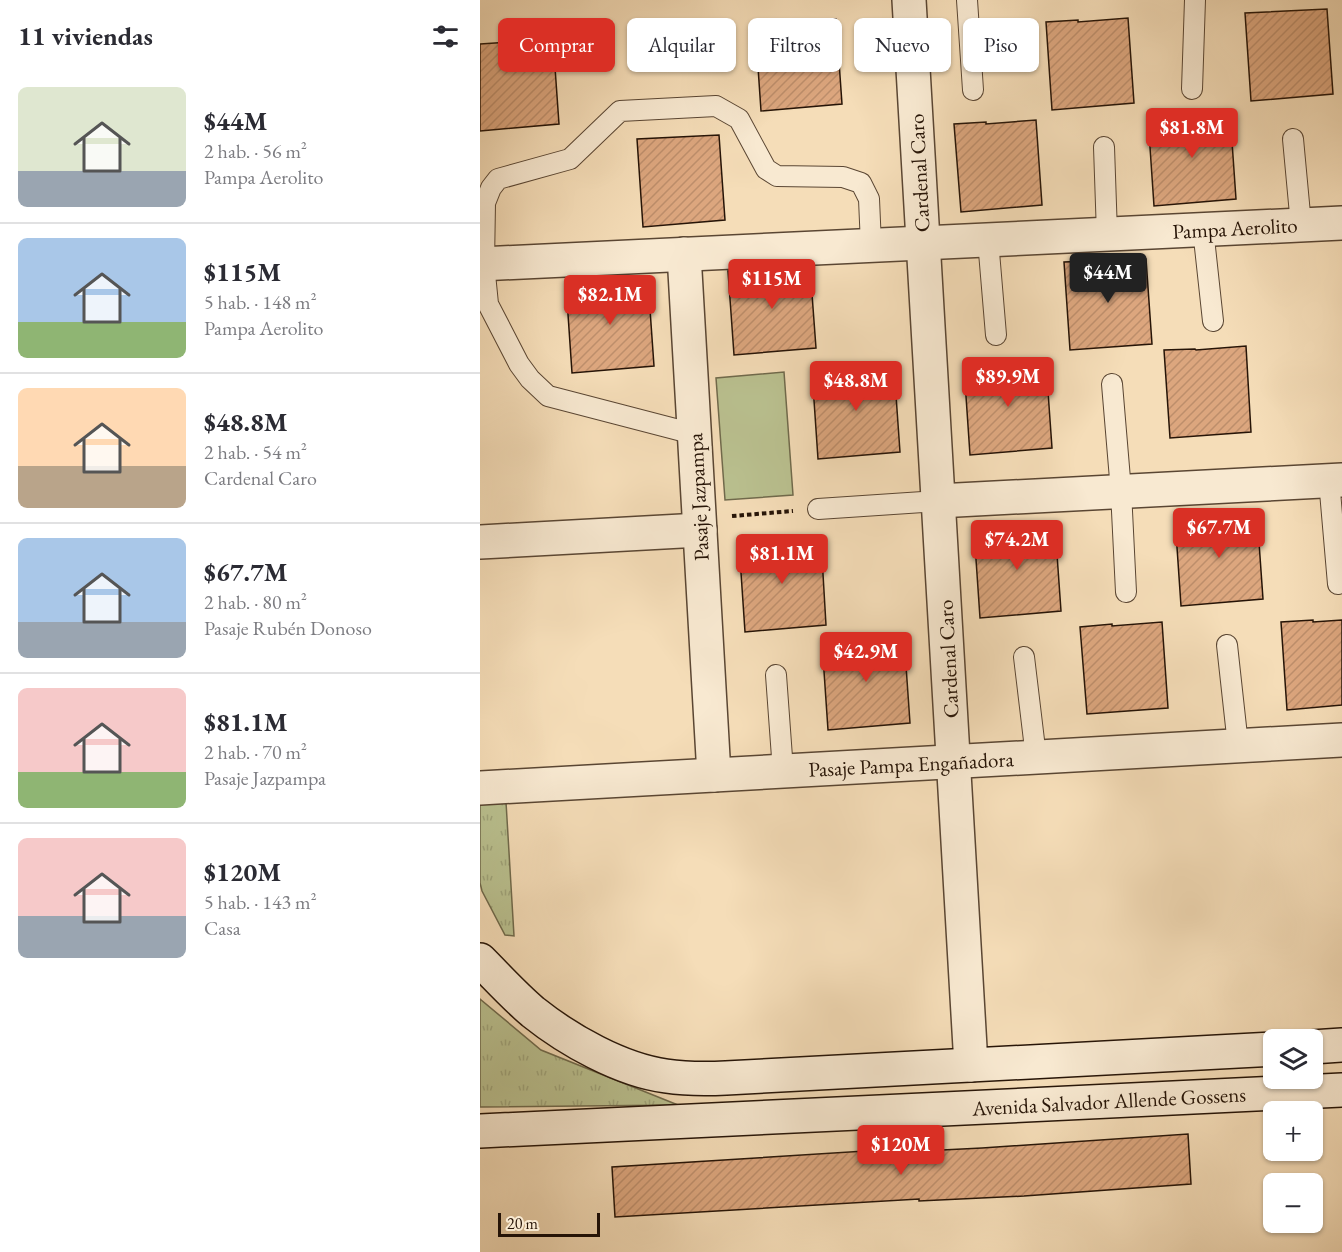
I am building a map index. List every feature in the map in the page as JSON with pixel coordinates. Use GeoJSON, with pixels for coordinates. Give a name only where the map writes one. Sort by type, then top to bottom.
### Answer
{"type":"FeatureCollection","features":[{"type":"Feature","properties":{"kind":"street","name":"Cardenal Caro"},"geometry":{"type":"LineString","coordinates":[[909,0],[972,1065]]}},
{"type":"Feature","properties":{"kind":"street","name":"Pampa Aerolito"},"geometry":{"type":"LineString","coordinates":[[482,264],[1342,223]]}},
{"type":"Feature","properties":{"kind":"street","name":"Pasaje Jazpampa"},"geometry":{"type":"LineString","coordinates":[[684,254],[714,775]]}},
{"type":"Feature","properties":{"kind":"street"},"geometry":{"type":"LineString","coordinates":[[939,501],[1336,480]]}},
{"type":"Feature","properties":{"kind":"street"},"geometry":{"type":"LineString","coordinates":[[480,542],[699,524]]}},
{"type":"Feature","properties":{"kind":"street","name":"Pasaje Pampa Engañadora"},"geometry":{"type":"LineString","coordinates":[[480,788],[1342,740]]}},
{"type":"Feature","properties":{"kind":"street","name":"Avenida Salvador Allende Gossens"},"geometry":{"type":"LineString","coordinates":[[480,960],[534,1012],[582,1045],[639,1070],[664,1076],[691,1079],[726,1078],[1263,1050]]}},
{"type":"Feature","properties":{"kind":"street"},"geometry":{"type":"LineString","coordinates":[[1323,1046],[1342,1045]]}},
{"type":"Feature","properties":{"kind":"street","name":"Avenida Salvador Allende Gossens"},"geometry":{"type":"LineString","coordinates":[[480,1131],[1342,1090]]}},
{"type":"Feature","properties":{"kind":"lane"},"geometry":{"type":"LineString","coordinates":[[967,0],[973,90]]}},
{"type":"Feature","properties":{"kind":"lane"},"geometry":{"type":"LineString","coordinates":[[1192,90],[1195,0]]}},
{"type":"Feature","properties":{"kind":"lane"},"geometry":{"type":"LineString","coordinates":[[694,434],[548,396],[530,379],[519,364],[488,304],[482,264],[485,203],[491,188],[498,179],[570,159],[620,111],[716,106],[739,119],[766,169],[777,176],[843,177],[861,183],[869,199],[872,245]]}},
{"type":"Feature","properties":{"kind":"lane"},"geometry":{"type":"LineString","coordinates":[[1293,139],[1301,225]]}},
{"type":"Feature","properties":{"kind":"lane"},"geometry":{"type":"LineString","coordinates":[[1104,147],[1107,234]]}},
{"type":"Feature","properties":{"kind":"lane"},"geometry":{"type":"LineString","coordinates":[[1203,229],[1213,321]]}},
{"type":"Feature","properties":{"kind":"lane"},"geometry":{"type":"LineString","coordinates":[[988,240],[996,335]]}},
{"type":"Feature","properties":{"kind":"lane"},"geometry":{"type":"LineString","coordinates":[[1112,384],[1126,592]]}},
{"type":"Feature","properties":{"kind":"lane"},"geometry":{"type":"LineString","coordinates":[[1336,480],[1338,584]]}},
{"type":"Feature","properties":{"kind":"lane"},"geometry":{"type":"LineString","coordinates":[[818,509],[939,501]]}},
{"type":"Feature","properties":{"kind":"lane"},"geometry":{"type":"LineString","coordinates":[[1227,645],[1238,746]]}},
{"type":"Feature","properties":{"kind":"lane"},"geometry":{"type":"LineString","coordinates":[[1024,657],[1036,757]]}},
{"type":"Feature","properties":{"kind":"lane"},"geometry":{"type":"LineString","coordinates":[[776,675],[783,771]]}},
{"type":"Feature","properties":{"kind":"path"},"geometry":{"type":"LineString","coordinates":[[699,524],[818,509]]}},
{"type":"Feature","properties":{"kind":"green space"},"geometry":{"type":"Polygon","coordinates":[[[784,372],[793,495],[725,500],[716,378],[784,372]]]}},
{"type":"Feature","properties":{"kind":"green space"},"geometry":{"type":"Polygon","coordinates":[[[506,802],[514,936],[505,935],[480,883],[480,803],[506,802]]]}},
{"type":"Feature","properties":{"kind":"green space"},"geometry":{"type":"Polygon","coordinates":[[[480,999],[541,1050],[678,1105],[480,1107],[480,999]]]}},
{"type":"Feature","properties":{"kind":"building"},"geometry":{"type":"Polygon","coordinates":[[[1327,9],[1333,94],[1251,101],[1245,13],[1327,9]]]}},
{"type":"Feature","properties":{"kind":"building"},"geometry":{"type":"Polygon","coordinates":[[[1128,18],[1134,103],[1052,110],[1046,22],[1128,18]]]}},
{"type":"Feature","properties":{"kind":"building"},"geometry":{"type":"Polygon","coordinates":[[[498,43],[498,72],[555,72],[559,124],[480,131],[480,44],[498,43]]]}},
{"type":"Feature","properties":{"kind":"building"},"geometry":{"type":"Polygon","coordinates":[[[758,72],[840,72],[842,104],[761,111],[758,72]]]}},
{"type":"Feature","properties":{"kind":"building"},"geometry":{"type":"Polygon","coordinates":[[[1230,113],[1236,199],[1154,206],[1148,118],[1230,113]]]}},
{"type":"Feature","properties":{"kind":"building"},"geometry":{"type":"Polygon","coordinates":[[[1036,120],[1042,205],[961,212],[954,124],[1036,120]]]}},
{"type":"Feature","properties":{"kind":"building"},"geometry":{"type":"Polygon","coordinates":[[[719,135],[725,220],[643,227],[637,139],[719,135]]]}},
{"type":"Feature","properties":{"kind":"building"},"geometry":{"type":"Polygon","coordinates":[[[1146,259],[1152,344],[1070,350],[1064,262],[1146,259]]]}},
{"type":"Feature","properties":{"kind":"building"},"geometry":{"type":"Polygon","coordinates":[[[810,267],[816,348],[734,355],[728,271],[810,267]]]}},
{"type":"Feature","properties":{"kind":"building"},"geometry":{"type":"Polygon","coordinates":[[[648,281],[654,366],[572,373],[566,285],[648,281]]]}},
{"type":"Feature","properties":{"kind":"building"},"geometry":{"type":"Polygon","coordinates":[[[1246,346],[1251,432],[1170,438],[1164,350],[1246,346]]]}},
{"type":"Feature","properties":{"kind":"building"},"geometry":{"type":"Polygon","coordinates":[[[1046,363],[1052,448],[970,455],[964,367],[1046,363]]]}},
{"type":"Feature","properties":{"kind":"building"},"geometry":{"type":"Polygon","coordinates":[[[894,367],[900,452],[818,459],[812,371],[894,367]]]}},
{"type":"Feature","properties":{"kind":"building"},"geometry":{"type":"Polygon","coordinates":[[[1257,514],[1263,599],[1181,606],[1175,518],[1257,514]]]}},
{"type":"Feature","properties":{"kind":"building"},"geometry":{"type":"Polygon","coordinates":[[[1055,526],[1061,611],[980,618],[974,530],[1055,526]]]}},
{"type":"Feature","properties":{"kind":"building"},"geometry":{"type":"Polygon","coordinates":[[[821,540],[826,625],[745,632],[739,543],[821,540]]]}},
{"type":"Feature","properties":{"kind":"building"},"geometry":{"type":"Polygon","coordinates":[[[1313,620],[1313,622],[1342,620],[1342,705],[1287,710],[1281,622],[1313,620]]]}},
{"type":"Feature","properties":{"kind":"building"},"geometry":{"type":"Polygon","coordinates":[[[1162,622],[1168,708],[1087,714],[1080,627],[1162,622]]]}},
{"type":"Feature","properties":{"kind":"building"},"geometry":{"type":"Polygon","coordinates":[[[904,637],[910,723],[828,730],[822,642],[904,637]]]}},
{"type":"Feature","properties":{"kind":"building"},"geometry":{"type":"Polygon","coordinates":[[[1188,1134],[1191,1184],[1024,1196],[919,1201],[919,1199],[615,1217],[612,1167],[881,1150],[882,1153],[982,1148],[1188,1134]]]}}]}
